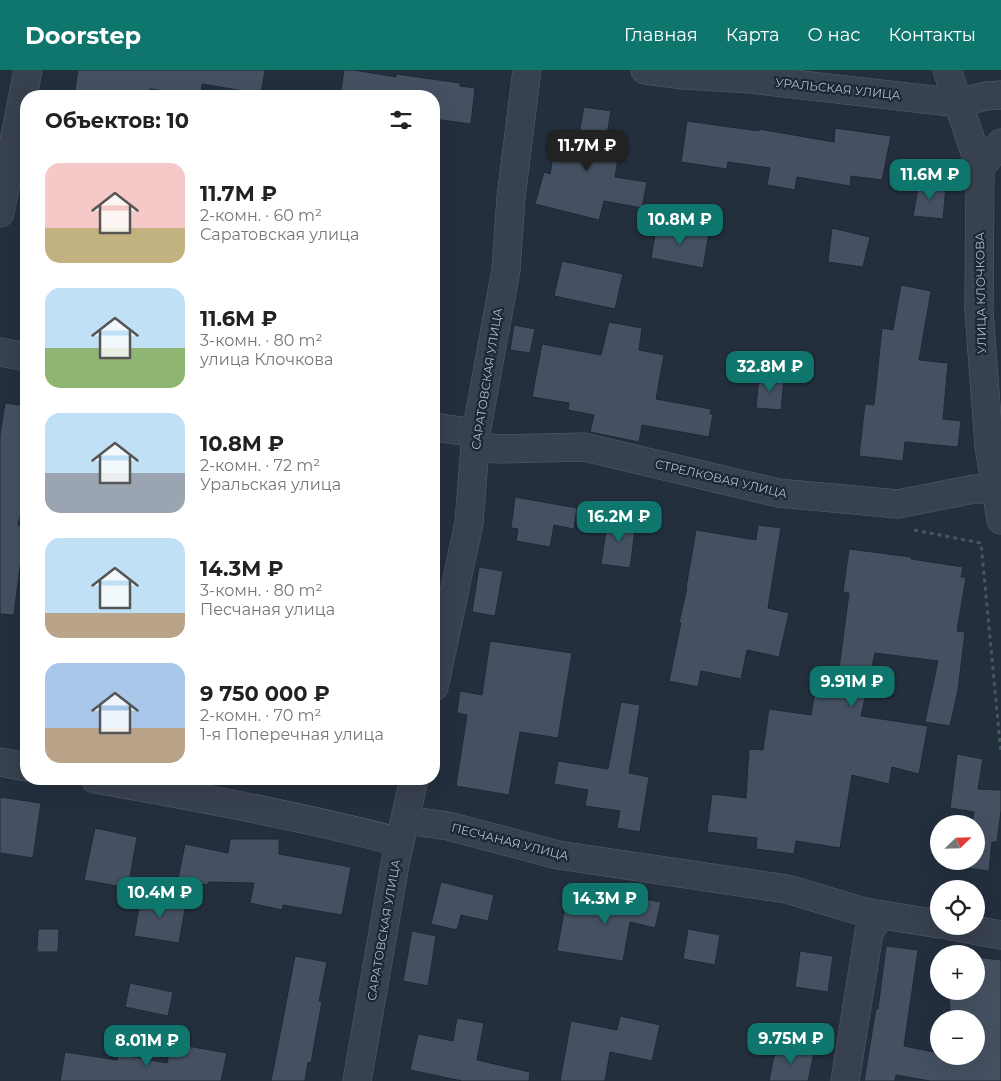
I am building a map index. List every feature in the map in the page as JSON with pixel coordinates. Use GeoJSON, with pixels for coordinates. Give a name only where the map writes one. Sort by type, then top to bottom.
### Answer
{"type":"FeatureCollection","features":[{"type":"Feature","properties":{"kind":"street"},"geometry":{"type":"LineString","coordinates":[[24,90],[28,70]]}},
{"type":"Feature","properties":{"kind":"street","name":"САРАТОВСКАЯ УЛИЦА"},"geometry":{"type":"LineString","coordinates":[[440,659],[469,523],[476,439],[506,270],[511,197],[527,70]]}},
{"type":"Feature","properties":{"kind":"street","name":"УРАЛЬСКАЯ УЛИЦА"},"geometry":{"type":"LineString","coordinates":[[645,70],[684,75],[759,80],[959,103],[986,96],[1001,95]]}},
{"type":"Feature","properties":{"kind":"street","name":"УЛИЦА КЛОЧКОВА"},"geometry":{"type":"LineString","coordinates":[[947,70],[980,167],[979,311],[990,446],[997,479],[1001,520]]}},
{"type":"Feature","properties":{"kind":"street"},"geometry":{"type":"LineString","coordinates":[[0,213],[20,111]]}},
{"type":"Feature","properties":{"kind":"street"},"geometry":{"type":"LineString","coordinates":[[980,167],[1001,143]]}},
{"type":"Feature","properties":{"kind":"street"},"geometry":{"type":"LineString","coordinates":[[0,352],[20,356]]}},
{"type":"Feature","properties":{"kind":"street","name":"СТРЕЛКОВАЯ УЛИЦА"},"geometry":{"type":"LineString","coordinates":[[440,429],[476,439],[498,449],[584,447],[778,493],[898,504],[974,489],[997,479]]}},
{"type":"Feature","properties":{"kind":"street"},"geometry":{"type":"LineString","coordinates":[[0,762],[20,766]]}},
{"type":"Feature","properties":{"kind":"street","name":"ПЕСЧАНАЯ УЛИЦА"},"geometry":{"type":"LineString","coordinates":[[131,785],[185,794],[366,833],[448,826],[558,855],[787,889],[880,916],[930,923]]}},
{"type":"Feature","properties":{"kind":"street","name":"САРАТОВСКАЯ УЛИЦА"},"geometry":{"type":"LineString","coordinates":[[357,1081],[413,785]]}},
{"type":"Feature","properties":{"kind":"street"},"geometry":{"type":"LineString","coordinates":[[845,1081],[869,932],[880,916]]}},
{"type":"Feature","properties":{"kind":"street"},"geometry":{"type":"LineString","coordinates":[[985,932],[1001,935]]}},
{"type":"Feature","properties":{"kind":"path"},"geometry":{"type":"LineString","coordinates":[[898,504],[914,530],[980,543],[1001,754]]}},
{"type":"Feature","properties":{"kind":"building"},"geometry":{"type":"Polygon","coordinates":[[[78,70],[265,70],[262,90],[237,90],[202,84],[202,90],[75,90],[78,70]]]}},
{"type":"Feature","properties":{"kind":"building"},"geometry":{"type":"Polygon","coordinates":[[[344,70],[396,77],[396,74],[460,83],[460,86],[475,88],[471,124],[440,120],[440,90],[341,90],[344,70]]]}},
{"type":"Feature","properties":{"kind":"building"},"geometry":{"type":"Polygon","coordinates":[[[584,107],[611,111],[604,151],[619,153],[615,177],[647,182],[642,208],[604,201],[599,220],[535,204],[544,172],[550,174],[557,135],[578,139],[584,107]]]}},
{"type":"Feature","properties":{"kind":"building"},"geometry":{"type":"Polygon","coordinates":[[[687,121],[759,131],[759,129],[834,142],[835,128],[891,136],[882,180],[851,176],[850,186],[797,177],[795,190],[767,185],[770,168],[728,162],[727,169],[681,162],[687,121]]]}},
{"type":"Feature","properties":{"kind":"building"},"geometry":{"type":"Polygon","coordinates":[[[919,183],[946,186],[943,219],[913,216],[919,183]]]}},
{"type":"Feature","properties":{"kind":"building"},"geometry":{"type":"Polygon","coordinates":[[[657,223],[709,233],[703,268],[651,258],[657,223]]]}},
{"type":"Feature","properties":{"kind":"building"},"geometry":{"type":"Polygon","coordinates":[[[832,228],[870,237],[863,267],[828,262],[832,228]]]}},
{"type":"Feature","properties":{"kind":"building"},"geometry":{"type":"Polygon","coordinates":[[[562,261],[623,274],[615,309],[554,296],[562,261]]]}},
{"type":"Feature","properties":{"kind":"building"},"geometry":{"type":"Polygon","coordinates":[[[901,285],[931,291],[919,360],[948,363],[943,419],[961,421],[958,447],[905,442],[903,461],[859,456],[865,404],[874,405],[882,328],[893,330],[901,285]]]}},
{"type":"Feature","properties":{"kind":"building"},"geometry":{"type":"Polygon","coordinates":[[[609,322],[642,328],[639,350],[664,355],[656,399],[711,409],[710,414],[713,414],[709,437],[642,425],[639,442],[590,432],[594,415],[568,410],[569,403],[532,397],[542,344],[601,355],[609,322]]]}},
{"type":"Feature","properties":{"kind":"building"},"geometry":{"type":"Polygon","coordinates":[[[514,325],[535,329],[530,353],[510,350],[514,325]]]}},
{"type":"Feature","properties":{"kind":"building"},"geometry":{"type":"Polygon","coordinates":[[[759,375],[784,378],[781,410],[756,408],[759,375]]]}},
{"type":"Feature","properties":{"kind":"building"},"geometry":{"type":"Polygon","coordinates":[[[5,403],[20,405],[20,517],[18,525],[20,525],[20,566],[14,615],[0,614],[0,435],[5,403]]]}},
{"type":"Feature","properties":{"kind":"building"},"geometry":{"type":"Polygon","coordinates":[[[515,497],[577,508],[574,529],[554,525],[550,547],[516,541],[518,529],[511,528],[515,497]]]}},
{"type":"Feature","properties":{"kind":"building"},"geometry":{"type":"Polygon","coordinates":[[[608,518],[636,522],[630,568],[601,564],[608,518]]]}},
{"type":"Feature","properties":{"kind":"building"},"geometry":{"type":"Polygon","coordinates":[[[758,525],[781,528],[768,608],[789,613],[779,657],[747,650],[741,679],[701,671],[698,687],[669,681],[681,623],[679,623],[687,588],[696,530],[756,540],[758,525]]]}},
{"type":"Feature","properties":{"kind":"building"},"geometry":{"type":"Polygon","coordinates":[[[849,549],[911,557],[911,559],[963,567],[961,577],[966,577],[957,631],[965,632],[958,690],[950,726],[925,722],[938,661],[875,653],[861,716],[928,726],[919,774],[892,767],[889,784],[852,775],[840,848],[796,841],[794,854],[756,849],[757,838],[707,832],[712,794],[746,798],[749,749],[763,750],[769,709],[811,715],[815,691],[823,693],[828,667],[839,669],[849,593],[843,592],[849,549]]]}},
{"type":"Feature","properties":{"kind":"building"},"geometry":{"type":"Polygon","coordinates":[[[479,567],[503,571],[495,616],[472,612],[479,567]]]}},
{"type":"Feature","properties":{"kind":"building"},"geometry":{"type":"Polygon","coordinates":[[[490,641],[572,653],[558,738],[520,732],[509,795],[456,786],[467,715],[457,713],[460,691],[482,695],[490,641]]]}},
{"type":"Feature","properties":{"kind":"building"},"geometry":{"type":"Polygon","coordinates":[[[621,702],[640,705],[629,773],[649,777],[640,832],[617,828],[620,811],[585,806],[588,790],[554,784],[558,761],[608,769],[621,702]]]}},
{"type":"Feature","properties":{"kind":"building"},"geometry":{"type":"Polygon","coordinates":[[[957,754],[983,759],[978,789],[1001,790],[1001,811],[997,842],[992,842],[989,871],[981,870],[985,870],[985,815],[974,815],[974,812],[950,808],[957,754]]]}},
{"type":"Feature","properties":{"kind":"building"},"geometry":{"type":"Polygon","coordinates":[[[0,797],[41,803],[33,858],[0,853],[0,797]]]}},
{"type":"Feature","properties":{"kind":"building"},"geometry":{"type":"Polygon","coordinates":[[[95,828],[137,837],[128,888],[84,880],[95,828]]]}},
{"type":"Feature","properties":{"kind":"building"},"geometry":{"type":"Polygon","coordinates":[[[230,839],[279,839],[279,854],[351,867],[342,915],[283,905],[282,910],[250,903],[254,883],[208,882],[208,885],[178,879],[185,844],[228,853],[230,839]]]}},
{"type":"Feature","properties":{"kind":"building"},"geometry":{"type":"Polygon","coordinates":[[[441,882],[494,895],[488,921],[461,915],[457,930],[431,924],[441,882]]]}},
{"type":"Feature","properties":{"kind":"building"},"geometry":{"type":"Polygon","coordinates":[[[594,890],[661,902],[655,928],[630,922],[623,961],[557,951],[565,906],[590,911],[594,890]]]}},
{"type":"Feature","properties":{"kind":"building"},"geometry":{"type":"Polygon","coordinates":[[[141,895],[186,903],[179,943],[134,936],[141,895]]]}},
{"type":"Feature","properties":{"kind":"building"},"geometry":{"type":"Polygon","coordinates":[[[38,929],[59,929],[58,952],[37,952],[38,929]]]}},
{"type":"Feature","properties":{"kind":"building"},"geometry":{"type":"Polygon","coordinates":[[[688,929],[720,935],[715,965],[683,959],[688,929]]]}},
{"type":"Feature","properties":{"kind":"building"},"geometry":{"type":"Polygon","coordinates":[[[412,931],[436,936],[428,986],[403,981],[412,931]]]}},
{"type":"Feature","properties":{"kind":"building"},"geometry":{"type":"Polygon","coordinates":[[[886,946],[918,950],[904,1046],[930,1051],[930,1065],[985,1065],[985,1010],[950,1010],[949,1000],[985,1000],[985,958],[1001,960],[1001,1081],[930,1081],[896,1075],[895,1081],[864,1081],[876,1008],[878,1009],[886,946]]]}},
{"type":"Feature","properties":{"kind":"building"},"geometry":{"type":"Polygon","coordinates":[[[800,951],[833,956],[828,992],[795,987],[800,951]]]}},
{"type":"Feature","properties":{"kind":"building"},"geometry":{"type":"Polygon","coordinates":[[[295,956],[327,962],[319,1001],[322,1001],[311,1063],[308,1062],[305,1081],[271,1081],[295,956]]]}},
{"type":"Feature","properties":{"kind":"building"},"geometry":{"type":"Polygon","coordinates":[[[130,983],[173,992],[168,1016],[125,1007],[130,983]]]}},
{"type":"Feature","properties":{"kind":"building"},"geometry":{"type":"Polygon","coordinates":[[[620,1016],[660,1025],[652,1061],[610,1052],[605,1081],[560,1081],[571,1021],[617,1030],[620,1016]]]}},
{"type":"Feature","properties":{"kind":"building"},"geometry":{"type":"Polygon","coordinates":[[[457,1018],[484,1023],[477,1060],[530,1072],[529,1081],[462,1081],[410,1070],[418,1034],[453,1041],[457,1018]]]}},
{"type":"Feature","properties":{"kind":"building"},"geometry":{"type":"Polygon","coordinates":[[[171,1043],[227,1053],[221,1081],[60,1081],[65,1052],[117,1060],[118,1054],[167,1063],[171,1043]]]}},
{"type":"Feature","properties":{"kind":"building"},"geometry":{"type":"Polygon","coordinates":[[[776,1046],[814,1053],[808,1081],[769,1081],[776,1046]]]}}]}
